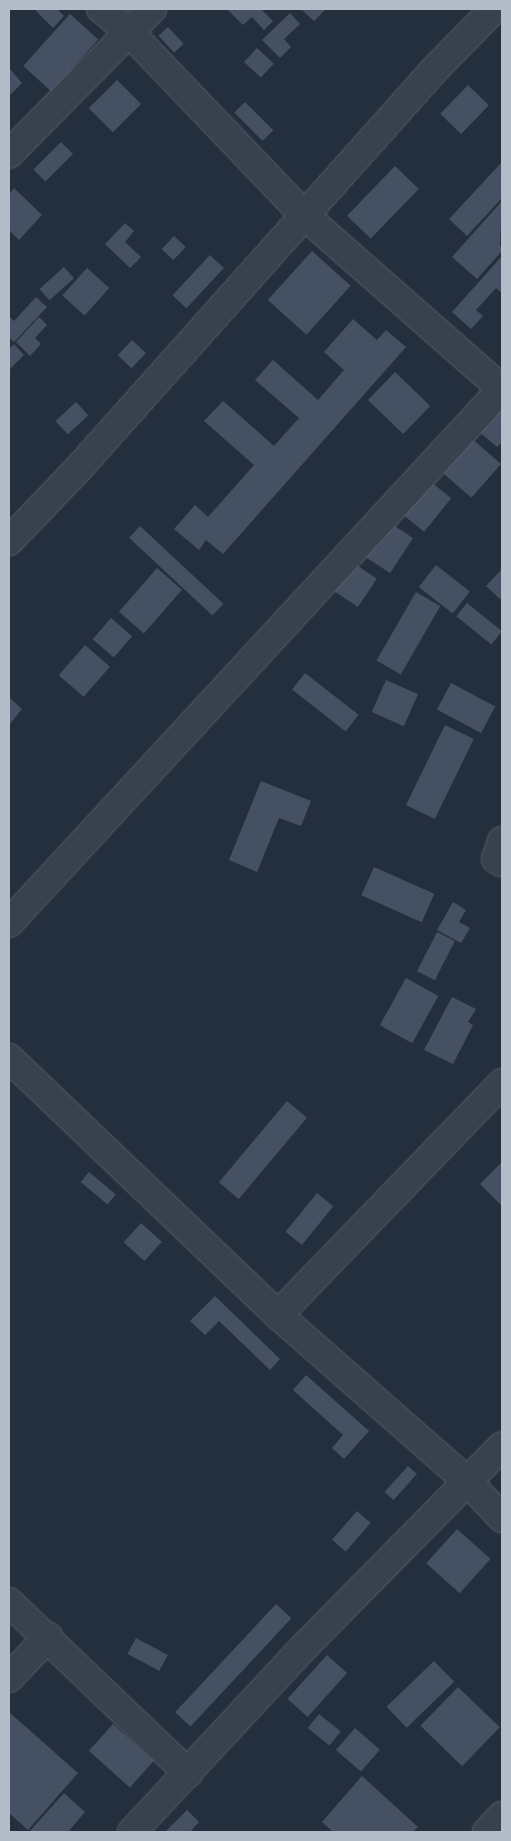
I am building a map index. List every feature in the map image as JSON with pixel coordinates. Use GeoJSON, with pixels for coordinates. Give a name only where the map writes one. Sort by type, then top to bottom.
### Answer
{"type":"FeatureCollection","features":[{"type":"Feature","properties":{"kind":"street"},"geometry":{"type":"LineString","coordinates":[[9,923],[502,389],[304,215],[130,33],[101,9]]}},
{"type":"Feature","properties":{"kind":"street"},"geometry":{"type":"LineString","coordinates":[[9,154],[152,9]]}},
{"type":"Feature","properties":{"kind":"street"},"geometry":{"type":"LineString","coordinates":[[9,541],[78,469],[436,68],[494,9]]}},
{"type":"Feature","properties":{"kind":"street"},"geometry":{"type":"LineString","coordinates":[[502,841],[496,859],[502,862]]}},
{"type":"Feature","properties":{"kind":"street"},"geometry":{"type":"LineString","coordinates":[[9,1058],[278,1315],[467,1481],[502,1518]]}},
{"type":"Feature","properties":{"kind":"street"},"geometry":{"type":"LineString","coordinates":[[278,1315],[502,1083]]}},
{"type":"Feature","properties":{"kind":"street"},"geometry":{"type":"LineString","coordinates":[[132,1832],[306,1645],[502,1446]]}},
{"type":"Feature","properties":{"kind":"street"},"geometry":{"type":"LineString","coordinates":[[9,1602],[48,1637],[188,1773]]}},
{"type":"Feature","properties":{"kind":"street"},"geometry":{"type":"LineString","coordinates":[[9,1678],[48,1637]]}},
{"type":"Feature","properties":{"kind":"street"},"geometry":{"type":"LineString","coordinates":[[487,1832],[502,1816]]}},
{"type":"Feature","properties":{"kind":"building"},"geometry":{"type":"Polygon","coordinates":[[[38,9],[57,9],[64,16],[53,28],[36,11],[38,9]]]}},
{"type":"Feature","properties":{"kind":"building"},"geometry":{"type":"Polygon","coordinates":[[[227,9],[261,9],[273,21],[264,30],[252,17],[243,25],[227,9]]]}},
{"type":"Feature","properties":{"kind":"building"},"geometry":{"type":"Polygon","coordinates":[[[301,9],[326,9],[314,21],[301,9]]]}},
{"type":"Feature","properties":{"kind":"building"},"geometry":{"type":"Polygon","coordinates":[[[290,13],[300,24],[284,39],[291,47],[280,58],[262,40],[290,13]]]}},
{"type":"Feature","properties":{"kind":"building"},"geometry":{"type":"Polygon","coordinates":[[[70,14],[98,39],[51,91],[23,66],[70,14]]]}},
{"type":"Feature","properties":{"kind":"building"},"geometry":{"type":"Polygon","coordinates":[[[168,27],[184,44],[174,53],[158,36],[168,27]]]}},
{"type":"Feature","properties":{"kind":"building"},"geometry":{"type":"Polygon","coordinates":[[[257,48],[274,64],[261,78],[244,62],[257,48]]]}},
{"type":"Feature","properties":{"kind":"building"},"geometry":{"type":"Polygon","coordinates":[[[9,68],[22,83],[9,96],[9,68]]]}},
{"type":"Feature","properties":{"kind":"building"},"geometry":{"type":"Polygon","coordinates":[[[117,80],[141,104],[113,132],[89,108],[117,80]]]}},
{"type":"Feature","properties":{"kind":"building"},"geometry":{"type":"Polygon","coordinates":[[[468,85],[489,105],[461,134],[440,114],[468,85]]]}},
{"type":"Feature","properties":{"kind":"building"},"geometry":{"type":"Polygon","coordinates":[[[245,102],[273,130],[263,141],[234,113],[245,102]]]}},
{"type":"Feature","properties":{"kind":"building"},"geometry":{"type":"Polygon","coordinates":[[[61,142],[73,154],[45,182],[33,170],[61,142]]]}},
{"type":"Feature","properties":{"kind":"building"},"geometry":{"type":"Polygon","coordinates":[[[502,162],[502,198],[467,236],[449,219],[502,162]]]}},
{"type":"Feature","properties":{"kind":"building"},"geometry":{"type":"Polygon","coordinates":[[[395,166],[419,189],[371,239],[347,216],[395,166]]]}},
{"type":"Feature","properties":{"kind":"building"},"geometry":{"type":"Polygon","coordinates":[[[14,188],[42,215],[19,240],[9,230],[9,194],[14,188]]]}},
{"type":"Feature","properties":{"kind":"building"},"geometry":{"type":"Polygon","coordinates":[[[502,201],[500,244],[502,251],[477,279],[452,257],[502,201]]]}},
{"type":"Feature","properties":{"kind":"building"},"geometry":{"type":"Polygon","coordinates":[[[125,223],[134,231],[125,242],[141,257],[130,268],[105,244],[125,223]]]}},
{"type":"Feature","properties":{"kind":"building"},"geometry":{"type":"Polygon","coordinates":[[[174,236],[186,247],[173,260],[162,249],[174,236]]]}},
{"type":"Feature","properties":{"kind":"building"},"geometry":{"type":"Polygon","coordinates":[[[312,251],[351,286],[306,335],[268,300],[312,251]]]}},
{"type":"Feature","properties":{"kind":"building"},"geometry":{"type":"Polygon","coordinates":[[[210,255],[224,268],[186,308],[172,295],[210,255]]]}},
{"type":"Feature","properties":{"kind":"building"},"geometry":{"type":"Polygon","coordinates":[[[502,256],[502,293],[496,288],[476,310],[483,316],[471,329],[452,312],[502,256]]]}},
{"type":"Feature","properties":{"kind":"building"},"geometry":{"type":"Polygon","coordinates":[[[64,267],[74,278],[50,300],[39,289],[64,267]]]}},
{"type":"Feature","properties":{"kind":"building"},"geometry":{"type":"Polygon","coordinates":[[[87,268],[109,288],[85,316],[62,295],[87,268]]]}},
{"type":"Feature","properties":{"kind":"building"},"geometry":{"type":"Polygon","coordinates":[[[36,297],[47,307],[14,342],[9,337],[9,316],[14,321],[36,297]]]}},
{"type":"Feature","properties":{"kind":"building"},"geometry":{"type":"Polygon","coordinates":[[[39,317],[47,325],[35,338],[41,344],[30,356],[16,342],[39,317]]]}},
{"type":"Feature","properties":{"kind":"building"},"geometry":{"type":"Polygon","coordinates":[[[353,319],[377,340],[386,330],[406,347],[223,554],[206,540],[199,550],[174,529],[195,505],[208,517],[254,465],[204,421],[223,401],[274,446],[299,418],[255,380],[273,360],[318,400],[344,370],[324,352],[353,319]]]}},
{"type":"Feature","properties":{"kind":"building"},"geometry":{"type":"Polygon","coordinates":[[[132,340],[146,353],[132,368],[118,355],[132,340]]]}},
{"type":"Feature","properties":{"kind":"building"},"geometry":{"type":"Polygon","coordinates":[[[14,344],[24,355],[10,369],[9,349],[14,344]]]}},
{"type":"Feature","properties":{"kind":"building"},"geometry":{"type":"Polygon","coordinates":[[[395,372],[430,406],[403,434],[368,400],[395,372]]]}},
{"type":"Feature","properties":{"kind":"building"},"geometry":{"type":"Polygon","coordinates":[[[76,402],[88,415],[68,434],[56,421],[76,402]]]}},
{"type":"Feature","properties":{"kind":"building"},"geometry":{"type":"Polygon","coordinates":[[[502,403],[502,442],[497,447],[478,431],[502,403]]]}},
{"type":"Feature","properties":{"kind":"building"},"geometry":{"type":"Polygon","coordinates":[[[470,437],[501,464],[471,498],[440,471],[470,437]]]}},
{"type":"Feature","properties":{"kind":"building"},"geometry":{"type":"Polygon","coordinates":[[[431,482],[451,498],[424,532],[404,515],[431,482]]]}},
{"type":"Feature","properties":{"kind":"building"},"geometry":{"type":"Polygon","coordinates":[[[387,521],[413,538],[390,573],[364,556],[387,521]]]}},
{"type":"Feature","properties":{"kind":"building"},"geometry":{"type":"Polygon","coordinates":[[[140,526],[223,604],[212,615],[129,538],[140,526]]]}},
{"type":"Feature","properties":{"kind":"building"},"geometry":{"type":"Polygon","coordinates":[[[352,562],[377,579],[358,607],[333,590],[352,562]]]}},
{"type":"Feature","properties":{"kind":"building"},"geometry":{"type":"Polygon","coordinates":[[[436,565],[470,591],[453,614],[419,587],[436,565]]]}},
{"type":"Feature","properties":{"kind":"building"},"geometry":{"type":"Polygon","coordinates":[[[157,568],[182,590],[144,633],[119,612],[157,568]]]}},
{"type":"Feature","properties":{"kind":"building"},"geometry":{"type":"Polygon","coordinates":[[[502,569],[502,597],[500,599],[486,586],[502,569]]]}},
{"type":"Feature","properties":{"kind":"building"},"geometry":{"type":"Polygon","coordinates":[[[416,592],[440,606],[401,674],[376,660],[416,592]]]}},
{"type":"Feature","properties":{"kind":"building"},"geometry":{"type":"Polygon","coordinates":[[[467,603],[502,631],[491,645],[456,616],[467,603]]]}},
{"type":"Feature","properties":{"kind":"building"},"geometry":{"type":"Polygon","coordinates":[[[111,618],[132,636],[114,658],[93,639],[111,618]]]}},
{"type":"Feature","properties":{"kind":"building"},"geometry":{"type":"Polygon","coordinates":[[[85,645],[110,667],[84,697],[59,675],[85,645]]]}},
{"type":"Feature","properties":{"kind":"building"},"geometry":{"type":"Polygon","coordinates":[[[305,673],[359,715],[346,731],[292,690],[305,673]]]}},
{"type":"Feature","properties":{"kind":"building"},"geometry":{"type":"Polygon","coordinates":[[[386,680],[418,694],[404,726],[372,712],[386,680]]]}},
{"type":"Feature","properties":{"kind":"building"},"geometry":{"type":"Polygon","coordinates":[[[451,683],[495,706],[481,733],[437,709],[451,683]]]}},
{"type":"Feature","properties":{"kind":"building"},"geometry":{"type":"Polygon","coordinates":[[[9,697],[22,709],[9,725],[9,697]]]}},
{"type":"Feature","properties":{"kind":"building"},"geometry":{"type":"Polygon","coordinates":[[[445,725],[474,739],[435,819],[406,805],[445,725]]]}},
{"type":"Feature","properties":{"kind":"building"},"geometry":{"type":"Polygon","coordinates":[[[261,781],[311,801],[301,826],[279,818],[257,872],[229,860],[261,781]]]}},
{"type":"Feature","properties":{"kind":"building"},"geometry":{"type":"Polygon","coordinates":[[[374,867],[434,894],[422,922],[361,895],[374,867]]]}},
{"type":"Feature","properties":{"kind":"building"},"geometry":{"type":"Polygon","coordinates":[[[453,902],[466,910],[459,922],[470,928],[461,943],[437,930],[453,902]]]}},
{"type":"Feature","properties":{"kind":"building"},"geometry":{"type":"Polygon","coordinates":[[[437,932],[455,941],[435,980],[417,971],[437,932]]]}},
{"type":"Feature","properties":{"kind":"building"},"geometry":{"type":"Polygon","coordinates":[[[406,978],[438,996],[412,1043],[380,1025],[406,978]]]}},
{"type":"Feature","properties":{"kind":"building"},"geometry":{"type":"Polygon","coordinates":[[[452,997],[476,1009],[468,1022],[473,1025],[453,1064],[424,1050],[452,997]]]}},
{"type":"Feature","properties":{"kind":"building"},"geometry":{"type":"Polygon","coordinates":[[[287,1101],[307,1118],[239,1199],[219,1182],[287,1101]]]}},
{"type":"Feature","properties":{"kind":"building"},"geometry":{"type":"Polygon","coordinates":[[[502,1162],[502,1206],[480,1184],[502,1162]]]}},
{"type":"Feature","properties":{"kind":"building"},"geometry":{"type":"Polygon","coordinates":[[[89,1172],[116,1194],[107,1204],[81,1182],[89,1172]]]}},
{"type":"Feature","properties":{"kind":"building"},"geometry":{"type":"Polygon","coordinates":[[[317,1193],[333,1206],[302,1245],[286,1232],[317,1193]]]}},
{"type":"Feature","properties":{"kind":"building"},"geometry":{"type":"Polygon","coordinates":[[[141,1223],[162,1242],[144,1261],[124,1242],[141,1223]]]}},
{"type":"Feature","properties":{"kind":"building"},"geometry":{"type":"Polygon","coordinates":[[[215,1296],[280,1359],[270,1370],[219,1321],[205,1335],[190,1321],[215,1296]]]}},
{"type":"Feature","properties":{"kind":"building"},"geometry":{"type":"Polygon","coordinates":[[[306,1375],[369,1431],[344,1459],[332,1448],[343,1435],[293,1390],[306,1375]]]}},
{"type":"Feature","properties":{"kind":"building"},"geometry":{"type":"Polygon","coordinates":[[[408,1466],[417,1474],[393,1500],[385,1492],[408,1466]]]}},
{"type":"Feature","properties":{"kind":"building"},"geometry":{"type":"Polygon","coordinates":[[[357,1511],[371,1523],[346,1551],[332,1540],[357,1511]]]}},
{"type":"Feature","properties":{"kind":"building"},"geometry":{"type":"Polygon","coordinates":[[[457,1529],[490,1559],[460,1593],[426,1563],[457,1529]]]}},
{"type":"Feature","properties":{"kind":"building"},"geometry":{"type":"Polygon","coordinates":[[[276,1604],[291,1618],[190,1727],[175,1712],[276,1604]]]}},
{"type":"Feature","properties":{"kind":"building"},"geometry":{"type":"Polygon","coordinates":[[[136,1638],[168,1655],[159,1671],[128,1654],[136,1638]]]}},
{"type":"Feature","properties":{"kind":"building"},"geometry":{"type":"Polygon","coordinates":[[[327,1655],[347,1673],[308,1717],[288,1699],[327,1655]]]}},
{"type":"Feature","properties":{"kind":"building"},"geometry":{"type":"Polygon","coordinates":[[[434,1661],[454,1682],[407,1728],[387,1707],[434,1661]]]}},
{"type":"Feature","properties":{"kind":"building"},"geometry":{"type":"Polygon","coordinates":[[[458,1687],[500,1727],[462,1766],[420,1726],[458,1687]]]}},
{"type":"Feature","properties":{"kind":"building"},"geometry":{"type":"Polygon","coordinates":[[[9,1712],[78,1773],[28,1830],[9,1813],[9,1712]]]}},
{"type":"Feature","properties":{"kind":"building"},"geometry":{"type":"Polygon","coordinates":[[[319,1714],[341,1732],[329,1746],[308,1728],[319,1714]]]}},
{"type":"Feature","properties":{"kind":"building"},"geometry":{"type":"Polygon","coordinates":[[[113,1724],[154,1761],[130,1788],[89,1751],[113,1724]]]}},
{"type":"Feature","properties":{"kind":"building"},"geometry":{"type":"Polygon","coordinates":[[[355,1728],[380,1750],[361,1772],[336,1750],[355,1728]]]}},
{"type":"Feature","properties":{"kind":"building"},"geometry":{"type":"Polygon","coordinates":[[[362,1776],[418,1827],[413,1832],[333,1832],[322,1822],[362,1776]]]}},
{"type":"Feature","properties":{"kind":"building"},"geometry":{"type":"Polygon","coordinates":[[[64,1793],[85,1812],[68,1832],[29,1832],[64,1793]]]}},
{"type":"Feature","properties":{"kind":"building"},"geometry":{"type":"Polygon","coordinates":[[[187,1810],[199,1822],[190,1832],[165,1832],[187,1810]]]}}]}
